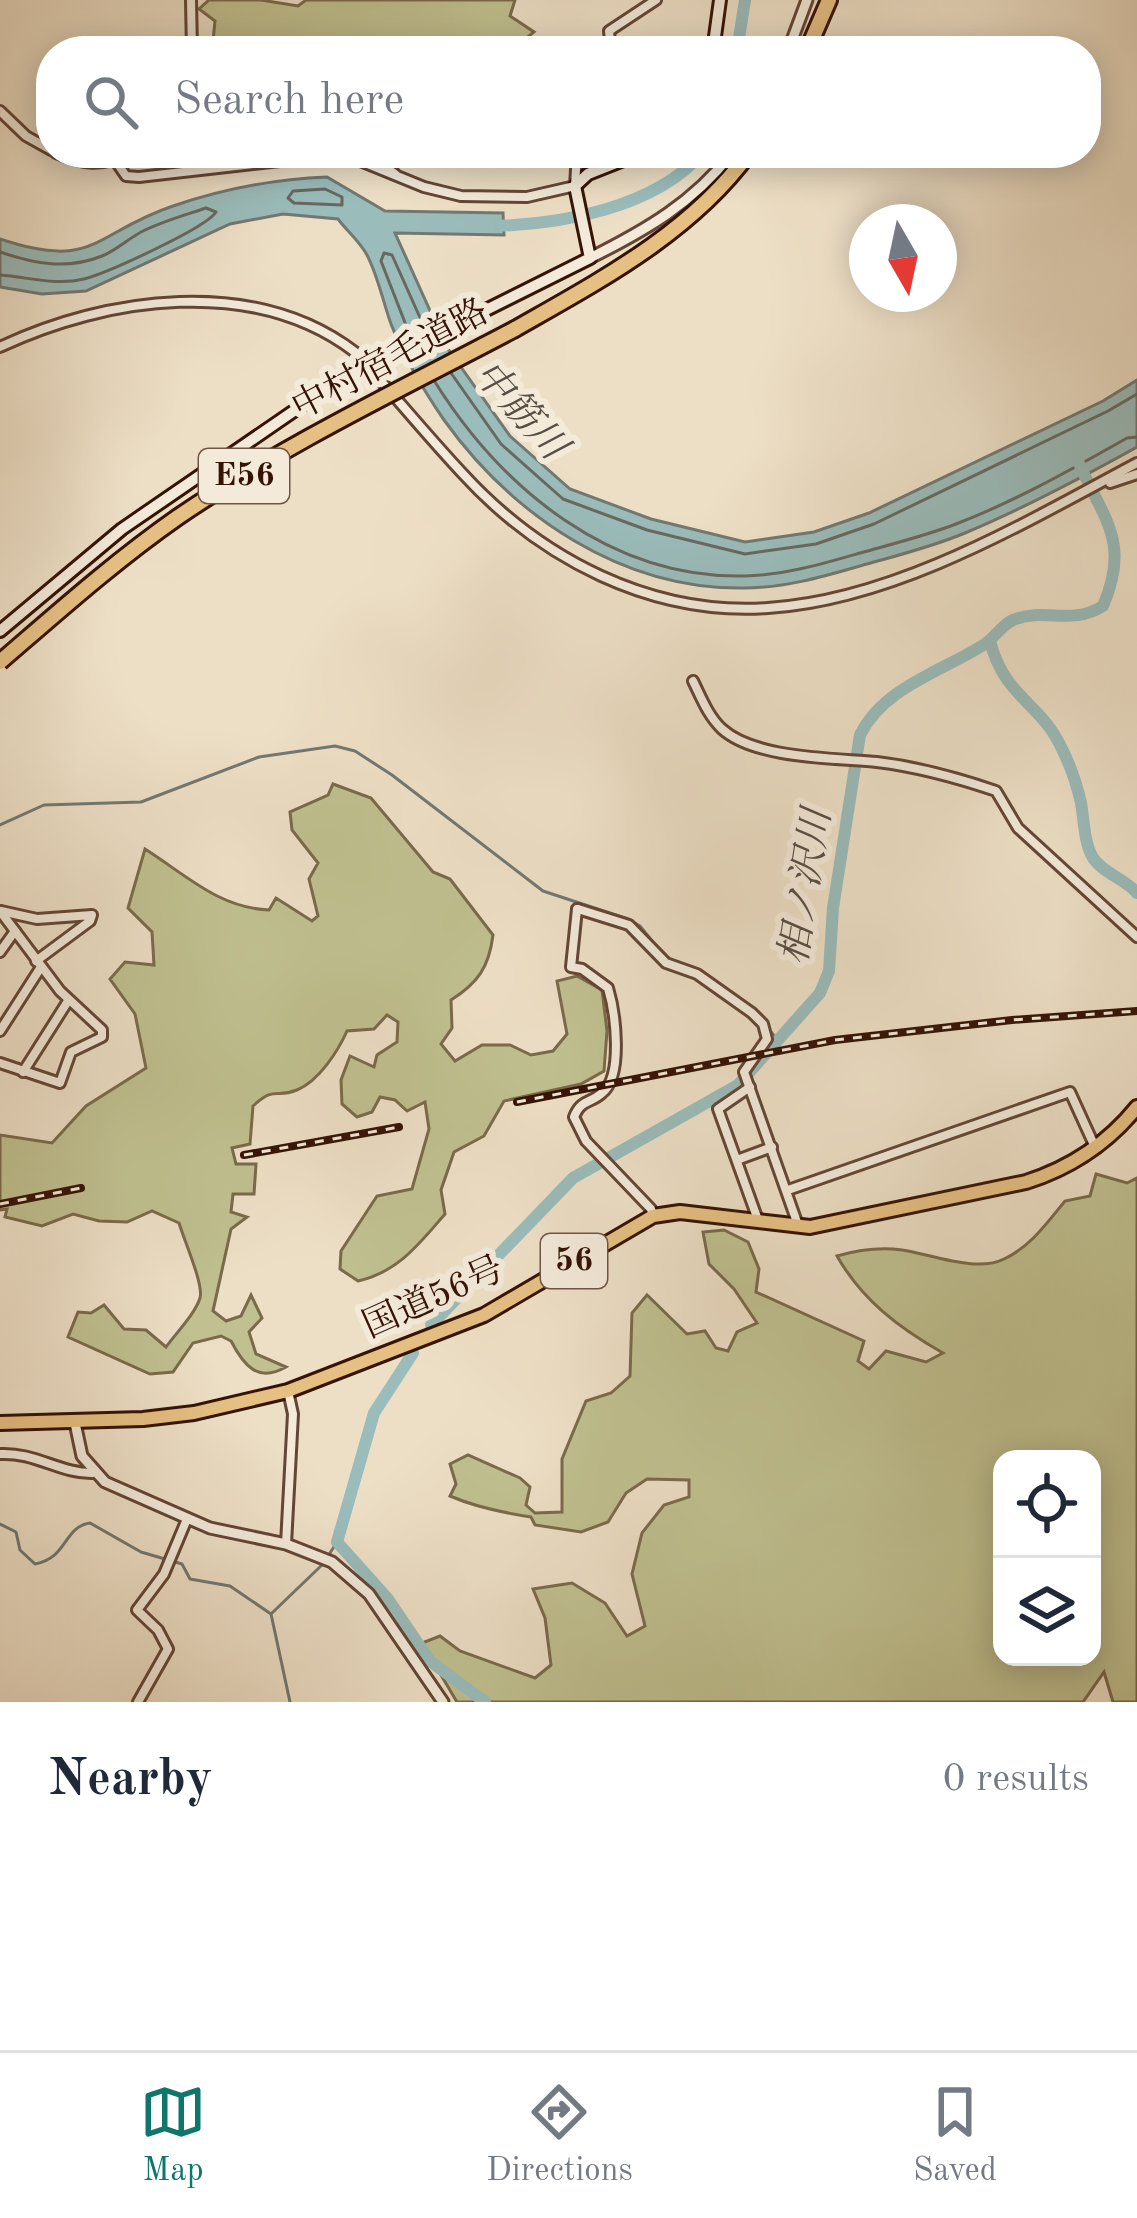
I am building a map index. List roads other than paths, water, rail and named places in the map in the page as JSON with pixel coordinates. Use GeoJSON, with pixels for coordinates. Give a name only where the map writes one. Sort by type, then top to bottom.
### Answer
{"type":"FeatureCollection","features":[{"type":"Feature","properties":{"kind":"highway"},"geometry":{"type":"LineString","coordinates":[[813,36],[829,0]]}},
{"type":"Feature","properties":{"kind":"highway","name":"中村宿毛道路"},"geometry":{"type":"LineString","coordinates":[[0,662],[87,586],[196,506],[301,442],[514,329],[626,263],[666,235],[736,168]]}},
{"type":"Feature","properties":{"kind":"highway","name":"56"},"geometry":{"type":"LineString","coordinates":[[653,1216],[680,1212],[825,1225],[1026,1182],[1096,1148],[1137,1107]]}},
{"type":"Feature","properties":{"kind":"highway","name":"国道56号"},"geometry":{"type":"LineString","coordinates":[[0,1423],[75,1423],[194,1413],[288,1391],[484,1315],[653,1216]]}},
{"type":"Feature","properties":{"kind":"main road"},"geometry":{"type":"LineString","coordinates":[[715,36],[720,0]]}},
{"type":"Feature","properties":{"kind":"main road"},"geometry":{"type":"LineString","coordinates":[[0,631],[122,529],[287,415],[373,364],[590,258],[576,191],[589,174],[604,168]]}},
{"type":"Feature","properties":{"kind":"street"},"geometry":{"type":"LineString","coordinates":[[191,0],[192,36]]}},
{"type":"Feature","properties":{"kind":"street"},"geometry":{"type":"LineString","coordinates":[[610,36],[609,31],[656,0]]}},
{"type":"Feature","properties":{"kind":"street"},"geometry":{"type":"LineString","coordinates":[[794,36],[807,0]]}},
{"type":"Feature","properties":{"kind":"street"},"geometry":{"type":"LineString","coordinates":[[0,111],[36,142]]}},
{"type":"Feature","properties":{"kind":"street"},"geometry":{"type":"LineString","coordinates":[[120,168],[126,176],[140,177],[219,168]]}},
{"type":"Feature","properties":{"kind":"street"},"geometry":{"type":"LineString","coordinates":[[378,168],[461,196],[527,197],[576,191],[577,168]]}},
{"type":"Feature","properties":{"kind":"street"},"geometry":{"type":"LineString","coordinates":[[391,168],[395,175]]}},
{"type":"Feature","properties":{"kind":"street"},"geometry":{"type":"LineString","coordinates":[[590,258],[651,227],[697,194],[719,168]]}},
{"type":"Feature","properties":{"kind":"street"},"geometry":{"type":"LineString","coordinates":[[0,347],[94,312],[138,304],[222,303],[307,326],[373,364],[464,476],[536,540],[610,580],[695,605],[768,608],[866,589],[989,540],[1137,463]]}},
{"type":"Feature","properties":{"kind":"street"},"geometry":{"type":"LineString","coordinates":[[1103,481],[1137,474]]}},
{"type":"Feature","properties":{"kind":"street"},"geometry":{"type":"LineString","coordinates":[[693,681],[724,731],[793,756],[914,768],[996,791],[1018,828],[1137,937]]}},
{"type":"Feature","properties":{"kind":"street"},"geometry":{"type":"LineString","coordinates":[[653,1216],[651,1208],[586,1141],[574,1117],[584,1101],[605,1090],[616,1028],[608,988],[582,969],[571,967],[578,909],[629,925],[666,963],[697,974],[763,1024],[767,1039],[744,1072],[798,1226]]}},
{"type":"Feature","properties":{"kind":"street"},"geometry":{"type":"LineString","coordinates":[[0,911],[68,1001],[102,1030],[102,1037],[70,1052],[60,1083],[0,1063]]}},
{"type":"Feature","properties":{"kind":"street"},"geometry":{"type":"LineString","coordinates":[[0,911],[37,919],[92,915],[39,964],[0,1030]]}},
{"type":"Feature","properties":{"kind":"street"},"geometry":{"type":"LineString","coordinates":[[0,952],[15,931]]}},
{"type":"Feature","properties":{"kind":"street"},"geometry":{"type":"LineString","coordinates":[[22,1072],[68,1001]]}},
{"type":"Feature","properties":{"kind":"street"},"geometry":{"type":"LineString","coordinates":[[749,1085],[718,1109],[758,1222]]}},
{"type":"Feature","properties":{"kind":"street"},"geometry":{"type":"LineString","coordinates":[[788,1190],[1070,1092],[1096,1148]]}},
{"type":"Feature","properties":{"kind":"street"},"geometry":{"type":"LineString","coordinates":[[737,1160],[772,1147]]}},
{"type":"Feature","properties":{"kind":"street"},"geometry":{"type":"LineString","coordinates":[[286,1544],[293,1414],[288,1391]]}},
{"type":"Feature","properties":{"kind":"street"},"geometry":{"type":"LineString","coordinates":[[75,1423],[82,1456],[93,1473],[121,1491],[187,1520],[286,1544],[328,1560],[369,1594],[442,1702]]}},
{"type":"Feature","properties":{"kind":"street"},"geometry":{"type":"LineString","coordinates":[[0,1454],[30,1454],[93,1473]]}},
{"type":"Feature","properties":{"kind":"street"},"geometry":{"type":"LineString","coordinates":[[138,1702],[168,1649],[158,1630],[137,1610],[164,1574],[187,1520]]}},
{"type":"Feature","properties":{"kind":"water"},"geometry":{"type":"Polygon","coordinates":[[[327,177],[385,211],[503,213],[504,235],[395,233],[446,346],[510,436],[570,489],[651,519],[745,542],[814,532],[869,513],[1103,401],[1137,380],[1137,447],[1009,513],[927,547],[788,584],[699,585],[655,576],[574,541],[503,487],[472,455],[429,397],[396,336],[367,255],[338,219],[283,214],[230,224],[86,291],[42,294],[0,287],[0,239],[31,248],[75,250],[192,200],[268,183],[327,177]]]}},
{"type":"Feature","properties":{"kind":"waterway"},"geometry":{"type":"LineString","coordinates":[[739,36],[745,0]]}},
{"type":"Feature","properties":{"kind":"waterway"},"geometry":{"type":"LineString","coordinates":[[490,226],[546,222],[604,210],[659,187],[686,168]]}},
{"type":"Feature","properties":{"kind":"waterway","name":"相ノ沢川"},"geometry":{"type":"LineString","coordinates":[[431,1325],[573,1178],[738,1085],[820,993],[829,971],[833,908],[860,735],[870,718],[898,692],[985,644],[1013,620],[1080,615],[1103,606],[1111,583],[1114,547],[1078,461]]}},
{"type":"Feature","properties":{"kind":"waterway"},"geometry":{"type":"LineString","coordinates":[[990,641],[1004,676],[1044,720],[1065,755],[1093,858],[1137,893]]}},
{"type":"Feature","properties":{"kind":"waterway"},"geometry":{"type":"LineString","coordinates":[[0,825],[44,805],[141,802],[259,757],[335,746],[355,751],[392,775],[543,891],[640,926],[665,957]]}},
{"type":"Feature","properties":{"kind":"waterway"},"geometry":{"type":"LineString","coordinates":[[696,970],[732,994]]}},
{"type":"Feature","properties":{"kind":"waterway"},"geometry":{"type":"LineString","coordinates":[[750,1007],[777,1039]]}},
{"type":"Feature","properties":{"kind":"waterway","name":"相ノ沢川"},"geometry":{"type":"LineString","coordinates":[[413,1353],[374,1413],[337,1542],[388,1599],[430,1661],[485,1702]]}},
{"type":"Feature","properties":{"kind":"waterway"},"geometry":{"type":"LineString","coordinates":[[0,1524],[16,1532],[20,1550],[35,1564],[54,1556],[75,1530],[90,1523],[141,1552],[182,1564],[190,1579],[230,1586],[271,1614],[290,1702]]}},
{"type":"Feature","properties":{"kind":"waterway"},"geometry":{"type":"LineString","coordinates":[[272,1613],[323,1564],[337,1542]]}},
{"type":"Feature","properties":{"kind":"railway"},"geometry":{"type":"LineString","coordinates":[[517,1102],[835,1040],[1137,1011]]}},
{"type":"Feature","properties":{"kind":"railway"},"geometry":{"type":"LineString","coordinates":[[244,1155],[399,1127]]}},
{"type":"Feature","properties":{"kind":"railway"},"geometry":{"type":"LineString","coordinates":[[0,1204],[81,1188]]}},
{"type":"Feature","properties":{"kind":"water label","name":"中筋川"},"geometry":{"type":"Point","coordinates":[519,411]}}]}
